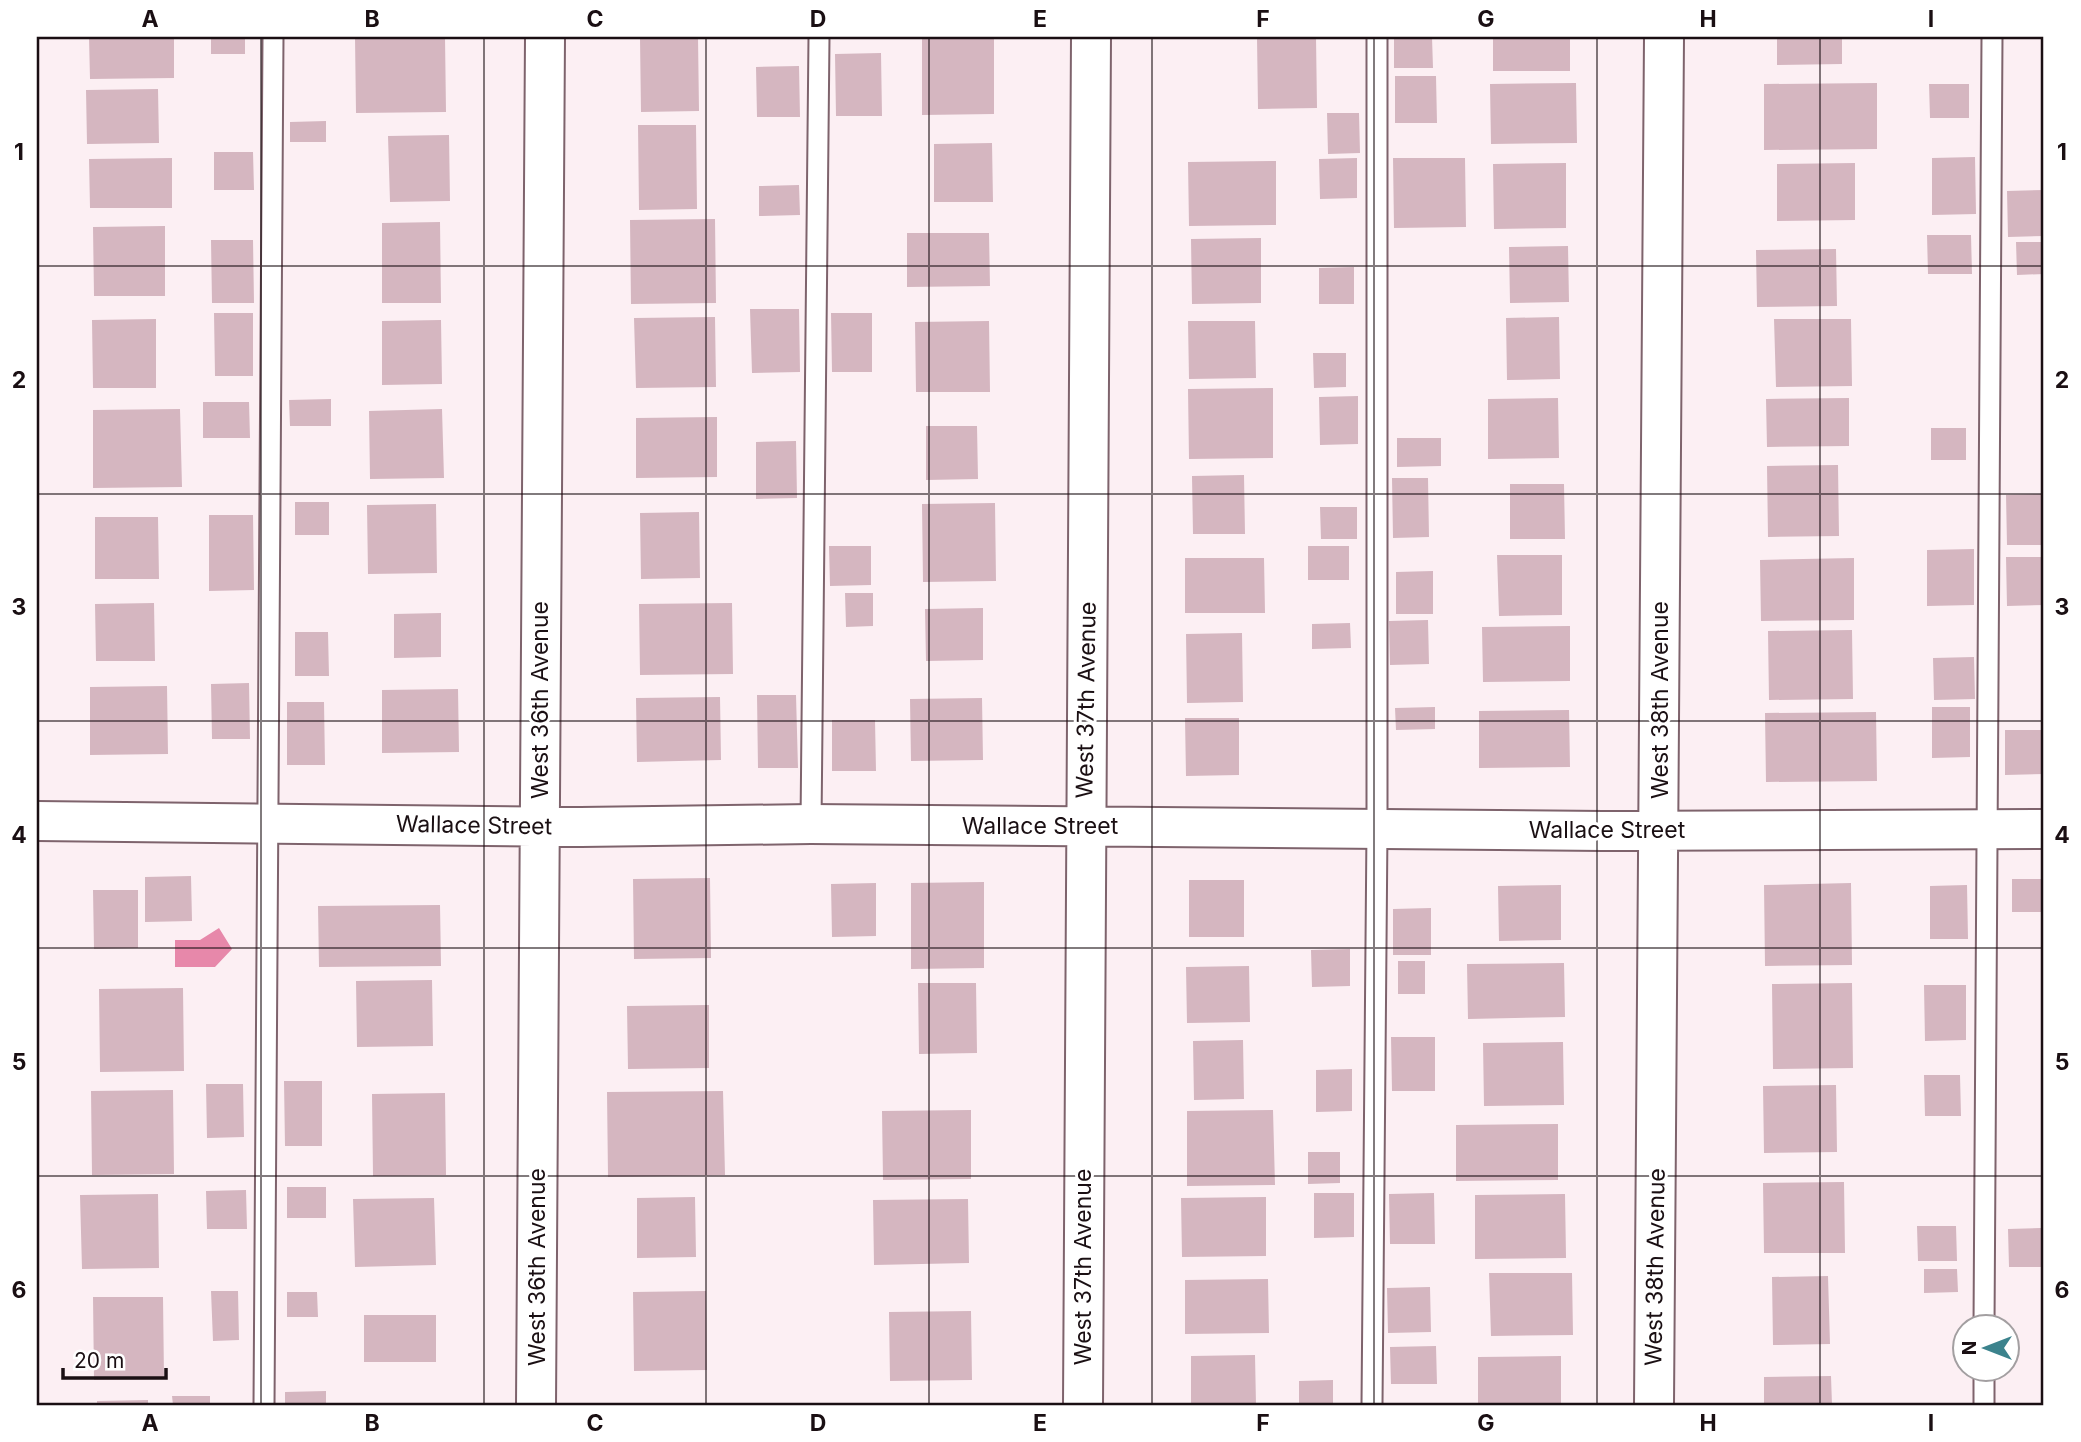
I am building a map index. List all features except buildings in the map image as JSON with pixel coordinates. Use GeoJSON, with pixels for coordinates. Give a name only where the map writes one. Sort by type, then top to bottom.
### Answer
{"type":"FeatureCollection","features":[{"type":"Feature","properties":{"kind":"street","name":"West 36th Avenue"},"geometry":{"type":"LineString","coordinates":[[536,1405],[545,37]]}},
{"type":"Feature","properties":{"kind":"street","name":"West 37th Avenue"},"geometry":{"type":"LineString","coordinates":[[1083,1405],[1091,37]]}},
{"type":"Feature","properties":{"kind":"street","name":"West 38th Avenue"},"geometry":{"type":"LineString","coordinates":[[1654,1405],[1664,37]]}},
{"type":"Feature","properties":{"kind":"street","name":"Wallace Street"},"geometry":{"type":"LineString","coordinates":[[37,821],[1659,831],[2044,829]]}},
{"type":"Feature","properties":{"kind":"lane"},"geometry":{"type":"LineString","coordinates":[[264,1405],[272,37]]}},
{"type":"Feature","properties":{"kind":"lane"},"geometry":{"type":"LineString","coordinates":[[811,824],[819,37]]}},
{"type":"Feature","properties":{"kind":"lane"},"geometry":{"type":"LineString","coordinates":[[1372,1405],[1377,828],[1377,37]]}},
{"type":"Feature","properties":{"kind":"lane"},"geometry":{"type":"LineString","coordinates":[[1984,1312],[1992,37]]}},
{"type":"Feature","properties":{"kind":"lane"},"geometry":{"type":"LineString","coordinates":[[1984,1382],[1984,1405]]}},
{"type":"Feature","properties":{"kind":"shaded area"},"geometry":{"type":"Polygon","coordinates":[[[219,928],[232,949],[215,967],[175,967],[175,940],[200,940],[219,928]]]}}]}
